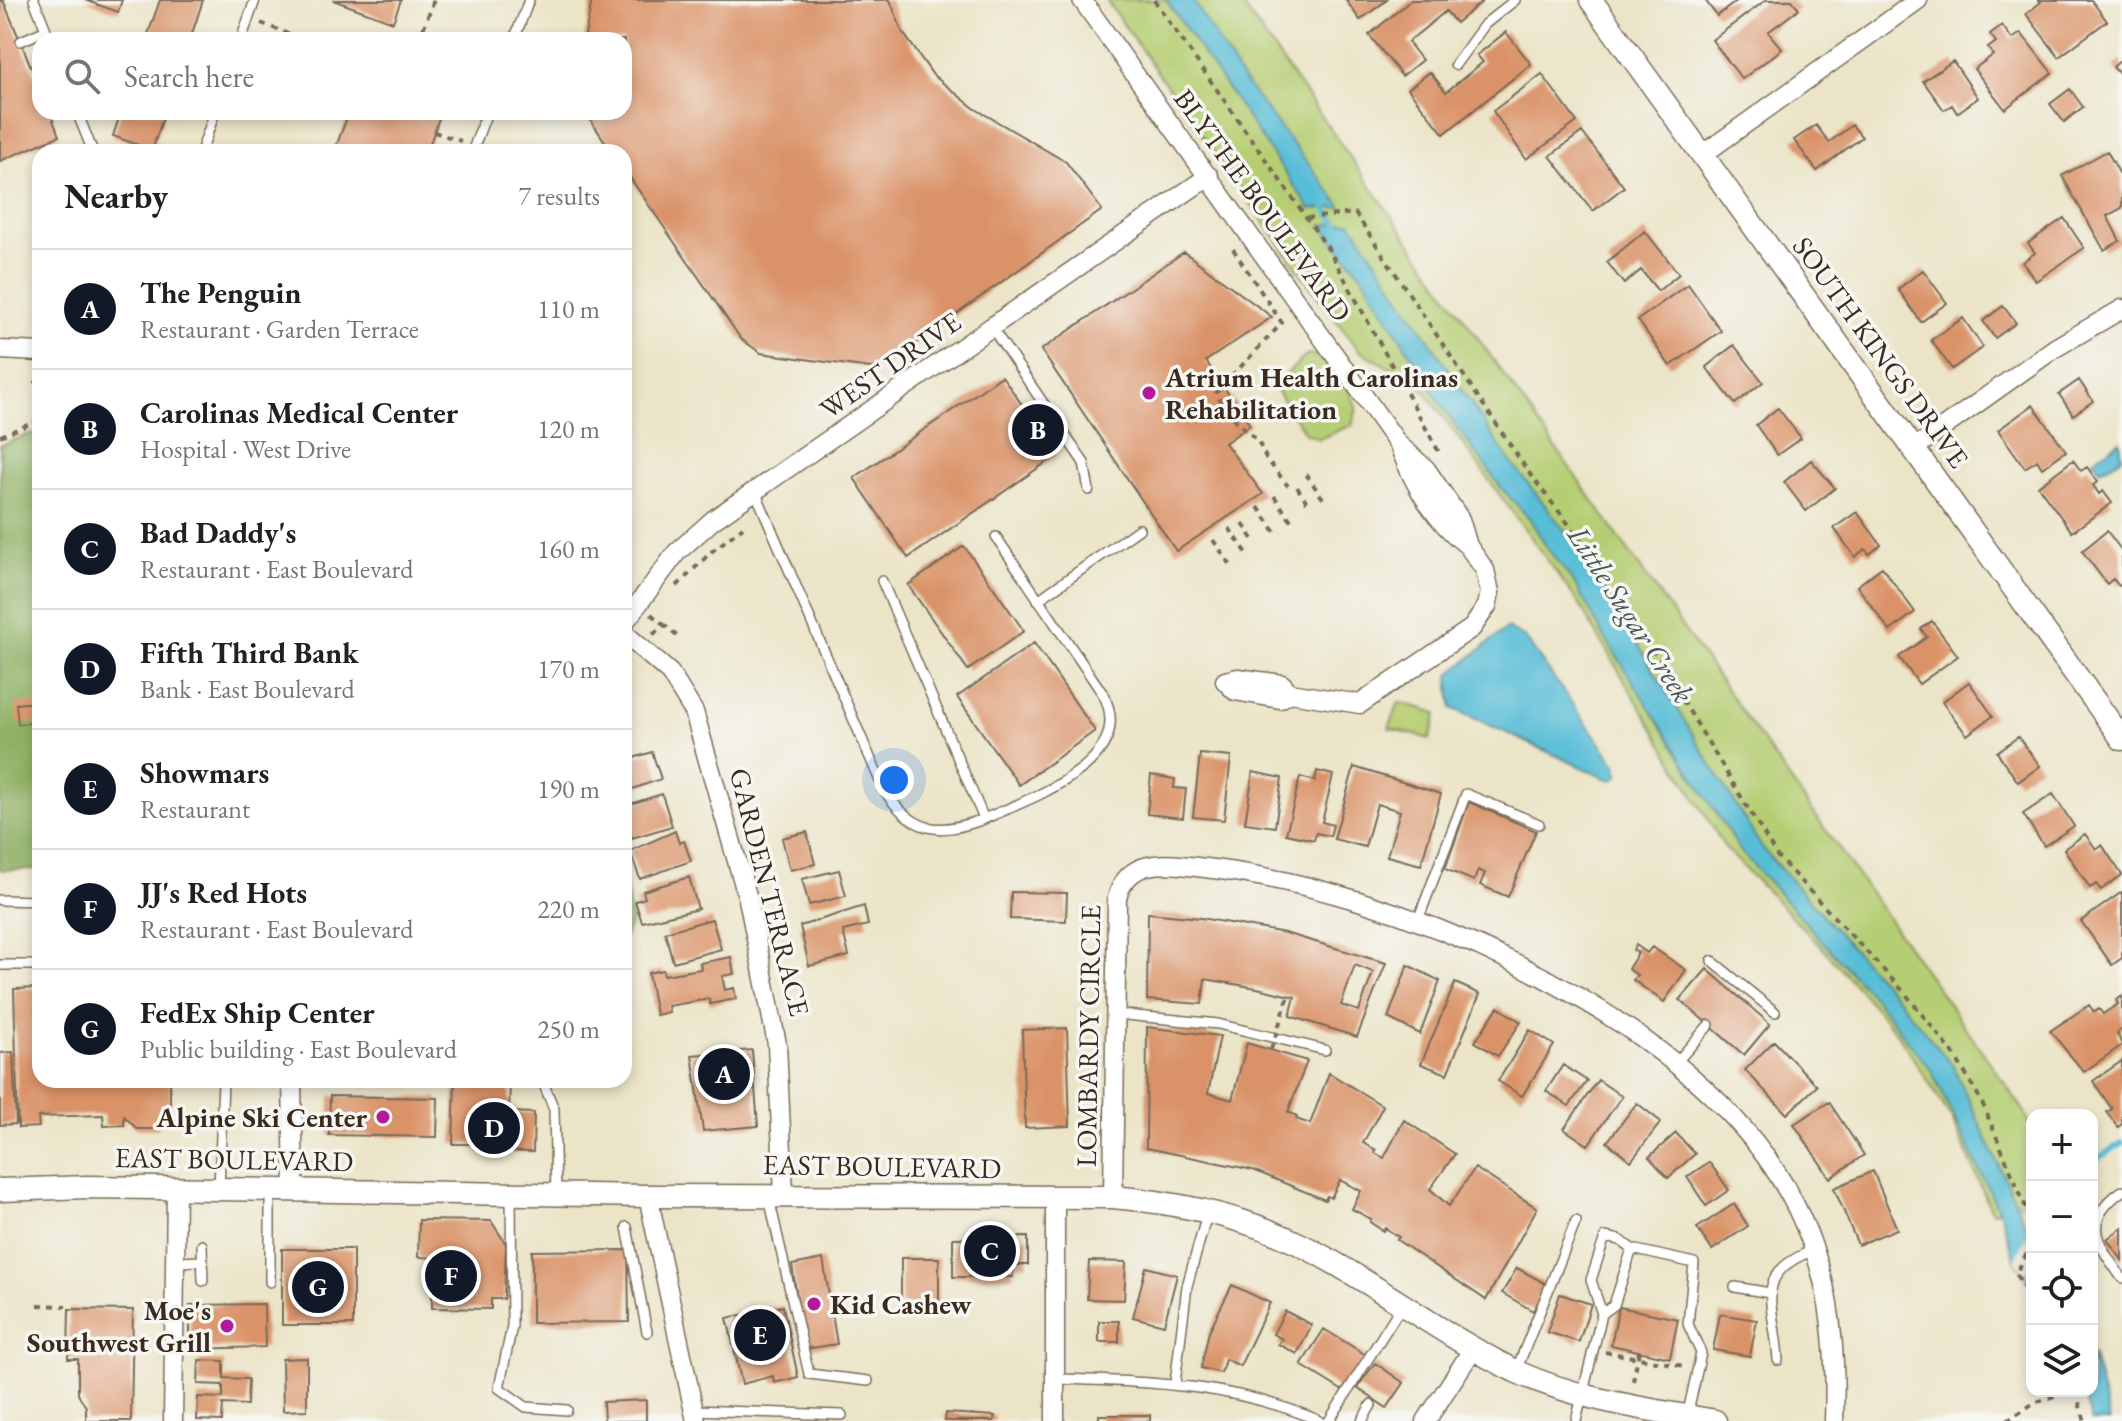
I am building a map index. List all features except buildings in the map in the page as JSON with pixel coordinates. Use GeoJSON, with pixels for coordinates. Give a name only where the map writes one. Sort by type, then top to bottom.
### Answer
{"type":"FeatureCollection","features":[{"type":"Feature","properties":{"kind":"street","name":"BLYTHE BOULEVARD"},"geometry":{"type":"LineString","coordinates":[[1082,0],[1398,444],[1426,469],[1460,519],[1468,546],[1485,570],[1490,592],[1487,606],[1472,628],[1360,704],[1290,693]]}},
{"type":"Feature","properties":{"kind":"street","name":"SOUTH KINGS DRIVE"},"geometry":{"type":"LineString","coordinates":[[1591,0],[2119,730]]}},
{"type":"Feature","properties":{"kind":"street"},"geometry":{"type":"LineString","coordinates":[[1702,155],[1918,0]]}},
{"type":"Feature","properties":{"kind":"street","name":"WEST DRIVE"},"geometry":{"type":"LineString","coordinates":[[632,612],[677,552],[713,520],[1209,176]]}},
{"type":"Feature","properties":{"kind":"street"},"geometry":{"type":"LineString","coordinates":[[1913,449],[2055,348],[2122,309]]}},
{"type":"Feature","properties":{"kind":"street"},"geometry":{"type":"LineString","coordinates":[[0,350],[32,352]]}},
{"type":"Feature","properties":{"kind":"street","name":"GARDEN TERRACE"},"geometry":{"type":"LineString","coordinates":[[632,641],[683,689],[694,712],[736,857],[774,1022],[776,1195]]}},
{"type":"Feature","properties":{"kind":"street","name":"LOMBARDY CIRCLE"},"geometry":{"type":"LineString","coordinates":[[1113,1197],[1117,898],[1120,884],[1142,865],[1245,873],[1349,897],[1418,920],[1540,976],[1604,1015],[1674,1065],[1751,1137],[1790,1195],[1814,1250],[1830,1300],[1834,1329],[1834,1421]]}},
{"type":"Feature","properties":{"kind":"street"},"geometry":{"type":"LineString","coordinates":[[292,1088],[294,1190]]}},
{"type":"Feature","properties":{"kind":"street","name":"EAST BOULEVARD"},"geometry":{"type":"LineString","coordinates":[[0,1190],[1113,1197],[1208,1211],[1311,1249],[1473,1349],[1516,1371],[1581,1395],[1687,1419],[1715,1421]]}},
{"type":"Feature","properties":{"kind":"street"},"geometry":{"type":"LineString","coordinates":[[173,1421],[176,1190]]}},
{"type":"Feature","properties":{"kind":"street"},"geometry":{"type":"LineString","coordinates":[[648,1196],[695,1416]]}},
{"type":"Feature","properties":{"kind":"street","name":"LOMBARDY CIRCLE"},"geometry":{"type":"LineString","coordinates":[[1055,1197],[1055,1421]]}},
{"type":"Feature","properties":{"kind":"street"},"geometry":{"type":"LineString","coordinates":[[1426,1421],[1473,1349]]}},
{"type":"Feature","properties":{"kind":"lane"},"geometry":{"type":"LineString","coordinates":[[34,0],[47,32]]}},
{"type":"Feature","properties":{"kind":"lane"},"geometry":{"type":"LineString","coordinates":[[244,32],[255,0]]}},
{"type":"Feature","properties":{"kind":"lane"},"geometry":{"type":"LineString","coordinates":[[517,32],[529,0]]}},
{"type":"Feature","properties":{"kind":"lane"},"geometry":{"type":"LineString","coordinates":[[1455,65],[1485,24],[1515,0]]}},
{"type":"Feature","properties":{"kind":"lane"},"geometry":{"type":"LineString","coordinates":[[21,41],[32,39]]}},
{"type":"Feature","properties":{"kind":"lane"},"geometry":{"type":"LineString","coordinates":[[80,120],[90,144]]}},
{"type":"Feature","properties":{"kind":"lane"},"geometry":{"type":"LineString","coordinates":[[204,144],[212,120]]}},
{"type":"Feature","properties":{"kind":"lane"},"geometry":{"type":"LineString","coordinates":[[476,144],[484,120]]}},
{"type":"Feature","properties":{"kind":"lane"},"geometry":{"type":"LineString","coordinates":[[992,328],[1084,463],[1089,490]]}},
{"type":"Feature","properties":{"kind":"lane"},"geometry":{"type":"LineString","coordinates":[[755,491],[884,790],[896,808],[913,822],[938,831],[984,819],[1038,796],[1104,748],[1110,734],[1112,718],[1103,694],[996,537]]}},
{"type":"Feature","properties":{"kind":"lane"},"geometry":{"type":"LineString","coordinates":[[1038,600],[1139,529]]}},
{"type":"Feature","properties":{"kind":"lane"},"geometry":{"type":"LineString","coordinates":[[882,581],[984,819]]}},
{"type":"Feature","properties":{"kind":"lane"},"geometry":{"type":"LineString","coordinates":[[1418,920],[1466,794],[1539,824]]}},
{"type":"Feature","properties":{"kind":"lane"},"geometry":{"type":"LineString","coordinates":[[0,900],[32,901]]}},
{"type":"Feature","properties":{"kind":"lane"},"geometry":{"type":"LineString","coordinates":[[1712,961],[1738,989],[1775,1012]]}},
{"type":"Feature","properties":{"kind":"lane"},"geometry":{"type":"LineString","coordinates":[[0,965],[32,965]]}},
{"type":"Feature","properties":{"kind":"lane"},"geometry":{"type":"LineString","coordinates":[[1115,1014],[1218,1024],[1325,1050]]}},
{"type":"Feature","properties":{"kind":"lane"},"geometry":{"type":"LineString","coordinates":[[1674,1065],[1709,1025]]}},
{"type":"Feature","properties":{"kind":"lane"},"geometry":{"type":"LineString","coordinates":[[219,1190],[223,1088]]}},
{"type":"Feature","properties":{"kind":"lane"},"geometry":{"type":"LineString","coordinates":[[545,1088],[554,1109],[556,1194]]}},
{"type":"Feature","properties":{"kind":"lane"},"geometry":{"type":"LineString","coordinates":[[270,1190],[270,1282]]}},
{"type":"Feature","properties":{"kind":"lane"},"geometry":{"type":"LineString","coordinates":[[2122,1191],[2102,1206],[2095,1219],[2100,1247],[2122,1278]]}},
{"type":"Feature","properties":{"kind":"lane"},"geometry":{"type":"LineString","coordinates":[[511,1193],[512,1326],[499,1388],[526,1407],[567,1410]]}},
{"type":"Feature","properties":{"kind":"lane"},"geometry":{"type":"LineString","coordinates":[[776,1195],[809,1374],[868,1381]]}},
{"type":"Feature","properties":{"kind":"lane"},"geometry":{"type":"LineString","coordinates":[[1175,1383],[1187,1286],[1208,1211]]}},
{"type":"Feature","properties":{"kind":"lane"},"geometry":{"type":"LineString","coordinates":[[1516,1371],[1576,1221]]}},
{"type":"Feature","properties":{"kind":"lane"},"geometry":{"type":"LineString","coordinates":[[627,1227],[647,1332]]}},
{"type":"Feature","properties":{"kind":"lane"},"geometry":{"type":"LineString","coordinates":[[1576,1421],[1602,1314],[1591,1280],[1605,1237],[1620,1240],[1632,1249],[1694,1263],[1688,1324],[1701,1353],[1687,1419]]}},
{"type":"Feature","properties":{"kind":"lane"},"geometry":{"type":"LineString","coordinates":[[202,1245],[203,1281]]}},
{"type":"Feature","properties":{"kind":"lane"},"geometry":{"type":"LineString","coordinates":[[1602,1314],[1614,1305],[1632,1249]]}},
{"type":"Feature","properties":{"kind":"lane"},"geometry":{"type":"LineString","coordinates":[[1778,1360],[1770,1293],[1779,1267],[1814,1250]]}},
{"type":"Feature","properties":{"kind":"lane"},"geometry":{"type":"LineString","coordinates":[[176,1262],[203,1261]]}},
{"type":"Feature","properties":{"kind":"lane"},"geometry":{"type":"LineString","coordinates":[[1735,1287],[1770,1293]]}},
{"type":"Feature","properties":{"kind":"lane"},"geometry":{"type":"LineString","coordinates":[[1329,1421],[1402,1305]]}},
{"type":"Feature","properties":{"kind":"lane"},"geometry":{"type":"LineString","coordinates":[[1055,1379],[1175,1383],[1281,1404],[1320,1421]]}},
{"type":"Feature","properties":{"kind":"lane"},"geometry":{"type":"LineString","coordinates":[[1362,1421],[1371,1405]]}},
{"type":"Feature","properties":{"kind":"lane"},"geometry":{"type":"LineString","coordinates":[[695,1416],[842,1415]]}},
{"type":"Feature","properties":{"kind":"path"},"geometry":{"type":"LineString","coordinates":[[422,32],[434,0]]}},
{"type":"Feature","properties":{"kind":"path"},"geometry":{"type":"LineString","coordinates":[[1154,0],[1307,218],[1349,285],[1439,453],[1444,468]]}},
{"type":"Feature","properties":{"kind":"path"},"geometry":{"type":"LineString","coordinates":[[260,23],[283,32]]}},
{"type":"Feature","properties":{"kind":"path"},"geometry":{"type":"LineString","coordinates":[[434,132],[462,144]]}},
{"type":"Feature","properties":{"kind":"path"},"geometry":{"type":"LineString","coordinates":[[1307,218],[1355,213],[1529,473],[1602,567],[1777,856],[1905,993],[1953,1053],[1981,1100],[2026,1208]]}},
{"type":"Feature","properties":{"kind":"path"},"geometry":{"type":"LineString","coordinates":[[1227,239],[1282,323],[1215,394],[1233,418],[1258,441],[1266,458],[1288,486]]}},
{"type":"Feature","properties":{"kind":"path"},"geometry":{"type":"LineString","coordinates":[[0,436],[32,423]]}},
{"type":"Feature","properties":{"kind":"path"},"geometry":{"type":"LineString","coordinates":[[1306,474],[1326,503]]}},
{"type":"Feature","properties":{"kind":"path"},"geometry":{"type":"LineString","coordinates":[[1297,487],[1307,502]]}},
{"type":"Feature","properties":{"kind":"path"},"geometry":{"type":"LineString","coordinates":[[1274,496],[1294,525]]}},
{"type":"Feature","properties":{"kind":"path"},"geometry":{"type":"LineString","coordinates":[[1258,507],[1278,536]]}},
{"type":"Feature","properties":{"kind":"path"},"geometry":{"type":"LineString","coordinates":[[1243,524],[1253,539]]}},
{"type":"Feature","properties":{"kind":"path"},"geometry":{"type":"LineString","coordinates":[[670,596],[711,552],[743,527]]}},
{"type":"Feature","properties":{"kind":"path"},"geometry":{"type":"LineString","coordinates":[[1229,528],[1249,556]]}},
{"type":"Feature","properties":{"kind":"path"},"geometry":{"type":"LineString","coordinates":[[1213,540],[1232,567]]}},
{"type":"Feature","properties":{"kind":"path"},"geometry":{"type":"LineString","coordinates":[[662,606],[652,614],[679,638]]}},
{"type":"Feature","properties":{"kind":"path"},"geometry":{"type":"LineString","coordinates":[[652,635],[663,624]]}},
{"type":"Feature","properties":{"kind":"path"},"geometry":{"type":"LineString","coordinates":[[1271,1049],[1289,995]]}},
{"type":"Feature","properties":{"kind":"path"},"geometry":{"type":"LineString","coordinates":[[2026,1254],[2016,1274],[2026,1292]]}},
{"type":"Feature","properties":{"kind":"path"},"geometry":{"type":"LineString","coordinates":[[38,1305],[66,1306]]}},
{"type":"Feature","properties":{"kind":"path"},"geometry":{"type":"LineString","coordinates":[[1592,1350],[1638,1354],[1698,1368]]}},
{"type":"Feature","properties":{"kind":"path"},"geometry":{"type":"LineString","coordinates":[[1633,1381],[1638,1354]]}},
{"type":"Feature","properties":{"kind":"path"},"geometry":{"type":"LineString","coordinates":[[2007,1421],[2034,1403],[2052,1397]]}},
{"type":"Feature","properties":{"kind":"path"},"geometry":{"type":"LineString","coordinates":[[2077,1397],[2085,1421]]}},
{"type":"Feature","properties":{"kind":"green space"},"geometry":{"type":"Polygon","coordinates":[[[1106,0],[1239,0],[2025,1112],[2026,1201],[1992,1212],[1952,1119],[1897,1033],[1828,954],[1725,848],[1577,601],[1420,385],[1360,351],[1310,287],[1106,0]]]}},
{"type":"Feature","properties":{"kind":"green space"},"geometry":{"type":"Polygon","coordinates":[[[1308,354],[1324,360],[1331,367],[1350,393],[1357,409],[1352,425],[1319,439],[1306,434],[1277,392],[1280,380],[1308,354]]]}},
{"type":"Feature","properties":{"kind":"green space"},"geometry":{"type":"Polygon","coordinates":[[[32,433],[32,869],[0,870],[0,445],[32,433]]]}},
{"type":"Feature","properties":{"kind":"green space"},"geometry":{"type":"Polygon","coordinates":[[[1399,702],[1437,713],[1430,739],[1389,728],[1399,702]]]}},
{"type":"Feature","properties":{"kind":"water"},"geometry":{"type":"Polygon","coordinates":[[[1166,0],[1193,0],[1242,79],[1342,207],[1310,209],[1166,0]]]}},
{"type":"Feature","properties":{"kind":"water"},"geometry":{"type":"Polygon","coordinates":[[[1351,222],[1504,453],[1581,551],[1762,848],[1898,999],[1953,1066],[2026,1225],[2026,1278],[2015,1260],[2001,1215],[1931,1070],[1876,1000],[1741,852],[1602,633],[1575,584],[1547,548],[1530,519],[1503,490],[1443,408],[1364,278],[1321,225],[1351,222]]]}},
{"type":"Feature","properties":{"kind":"water"},"geometry":{"type":"Polygon","coordinates":[[[2120,441],[2122,458],[2100,470],[2093,460],[2120,441]]]}},
{"type":"Feature","properties":{"kind":"water"},"geometry":{"type":"Polygon","coordinates":[[[1507,628],[1525,638],[1617,766],[1618,776],[1613,780],[1452,708],[1449,675],[1507,628]]]}},
{"type":"Feature","properties":{"kind":"water"},"geometry":{"type":"Polygon","coordinates":[[[2098,1376],[2110,1421],[2091,1421],[2085,1397],[2098,1397],[2098,1376]]]}},
{"type":"Feature","properties":{"kind":"pier"},"geometry":{"type":"Polygon","coordinates":[[[2026,1239],[2025,1275],[2015,1260],[2026,1239]]]}},
{"type":"Feature","properties":{"kind":"waterway","name":"Little Sugar Creek"},"geometry":{"type":"LineString","coordinates":[[1322,203],[1339,227]]}},
{"type":"Feature","properties":{"kind":"waterway"},"geometry":{"type":"LineString","coordinates":[[2098,1158],[2122,1143]]}},
{"type":"Feature","properties":{"kind":"place","name":"Atrium Health Carolinas Rehabilitation"},"geometry":{"type":"Point","coordinates":[1149,393]}},
{"type":"Feature","properties":{"kind":"place","name":"Carolinas Medical Center"},"geometry":{"type":"Point","coordinates":[1038,430]}},
{"type":"Feature","properties":{"kind":"place","name":"The Penguin"},"geometry":{"type":"Point","coordinates":[724,1074]}},
{"type":"Feature","properties":{"kind":"place","name":"Alpine Ski Center"},"geometry":{"type":"Point","coordinates":[383,1117]}},
{"type":"Feature","properties":{"kind":"place","name":"Fifth Third Bank"},"geometry":{"type":"Point","coordinates":[494,1128]}},
{"type":"Feature","properties":{"kind":"place","name":"Bad Daddy's"},"geometry":{"type":"Point","coordinates":[990,1251]}},
{"type":"Feature","properties":{"kind":"place","name":"JJ's Red Hots"},"geometry":{"type":"Point","coordinates":[451,1276]}},
{"type":"Feature","properties":{"kind":"place","name":"FedEx Ship Center"},"geometry":{"type":"Point","coordinates":[318,1287]}},
{"type":"Feature","properties":{"kind":"place","name":"Kid Cashew"},"geometry":{"type":"Point","coordinates":[814,1304]}},
{"type":"Feature","properties":{"kind":"place","name":"Moe's Southwest Grill"},"geometry":{"type":"Point","coordinates":[227,1326]}},
{"type":"Feature","properties":{"kind":"place","name":"Showmars"},"geometry":{"type":"Point","coordinates":[760,1335]}}]}
